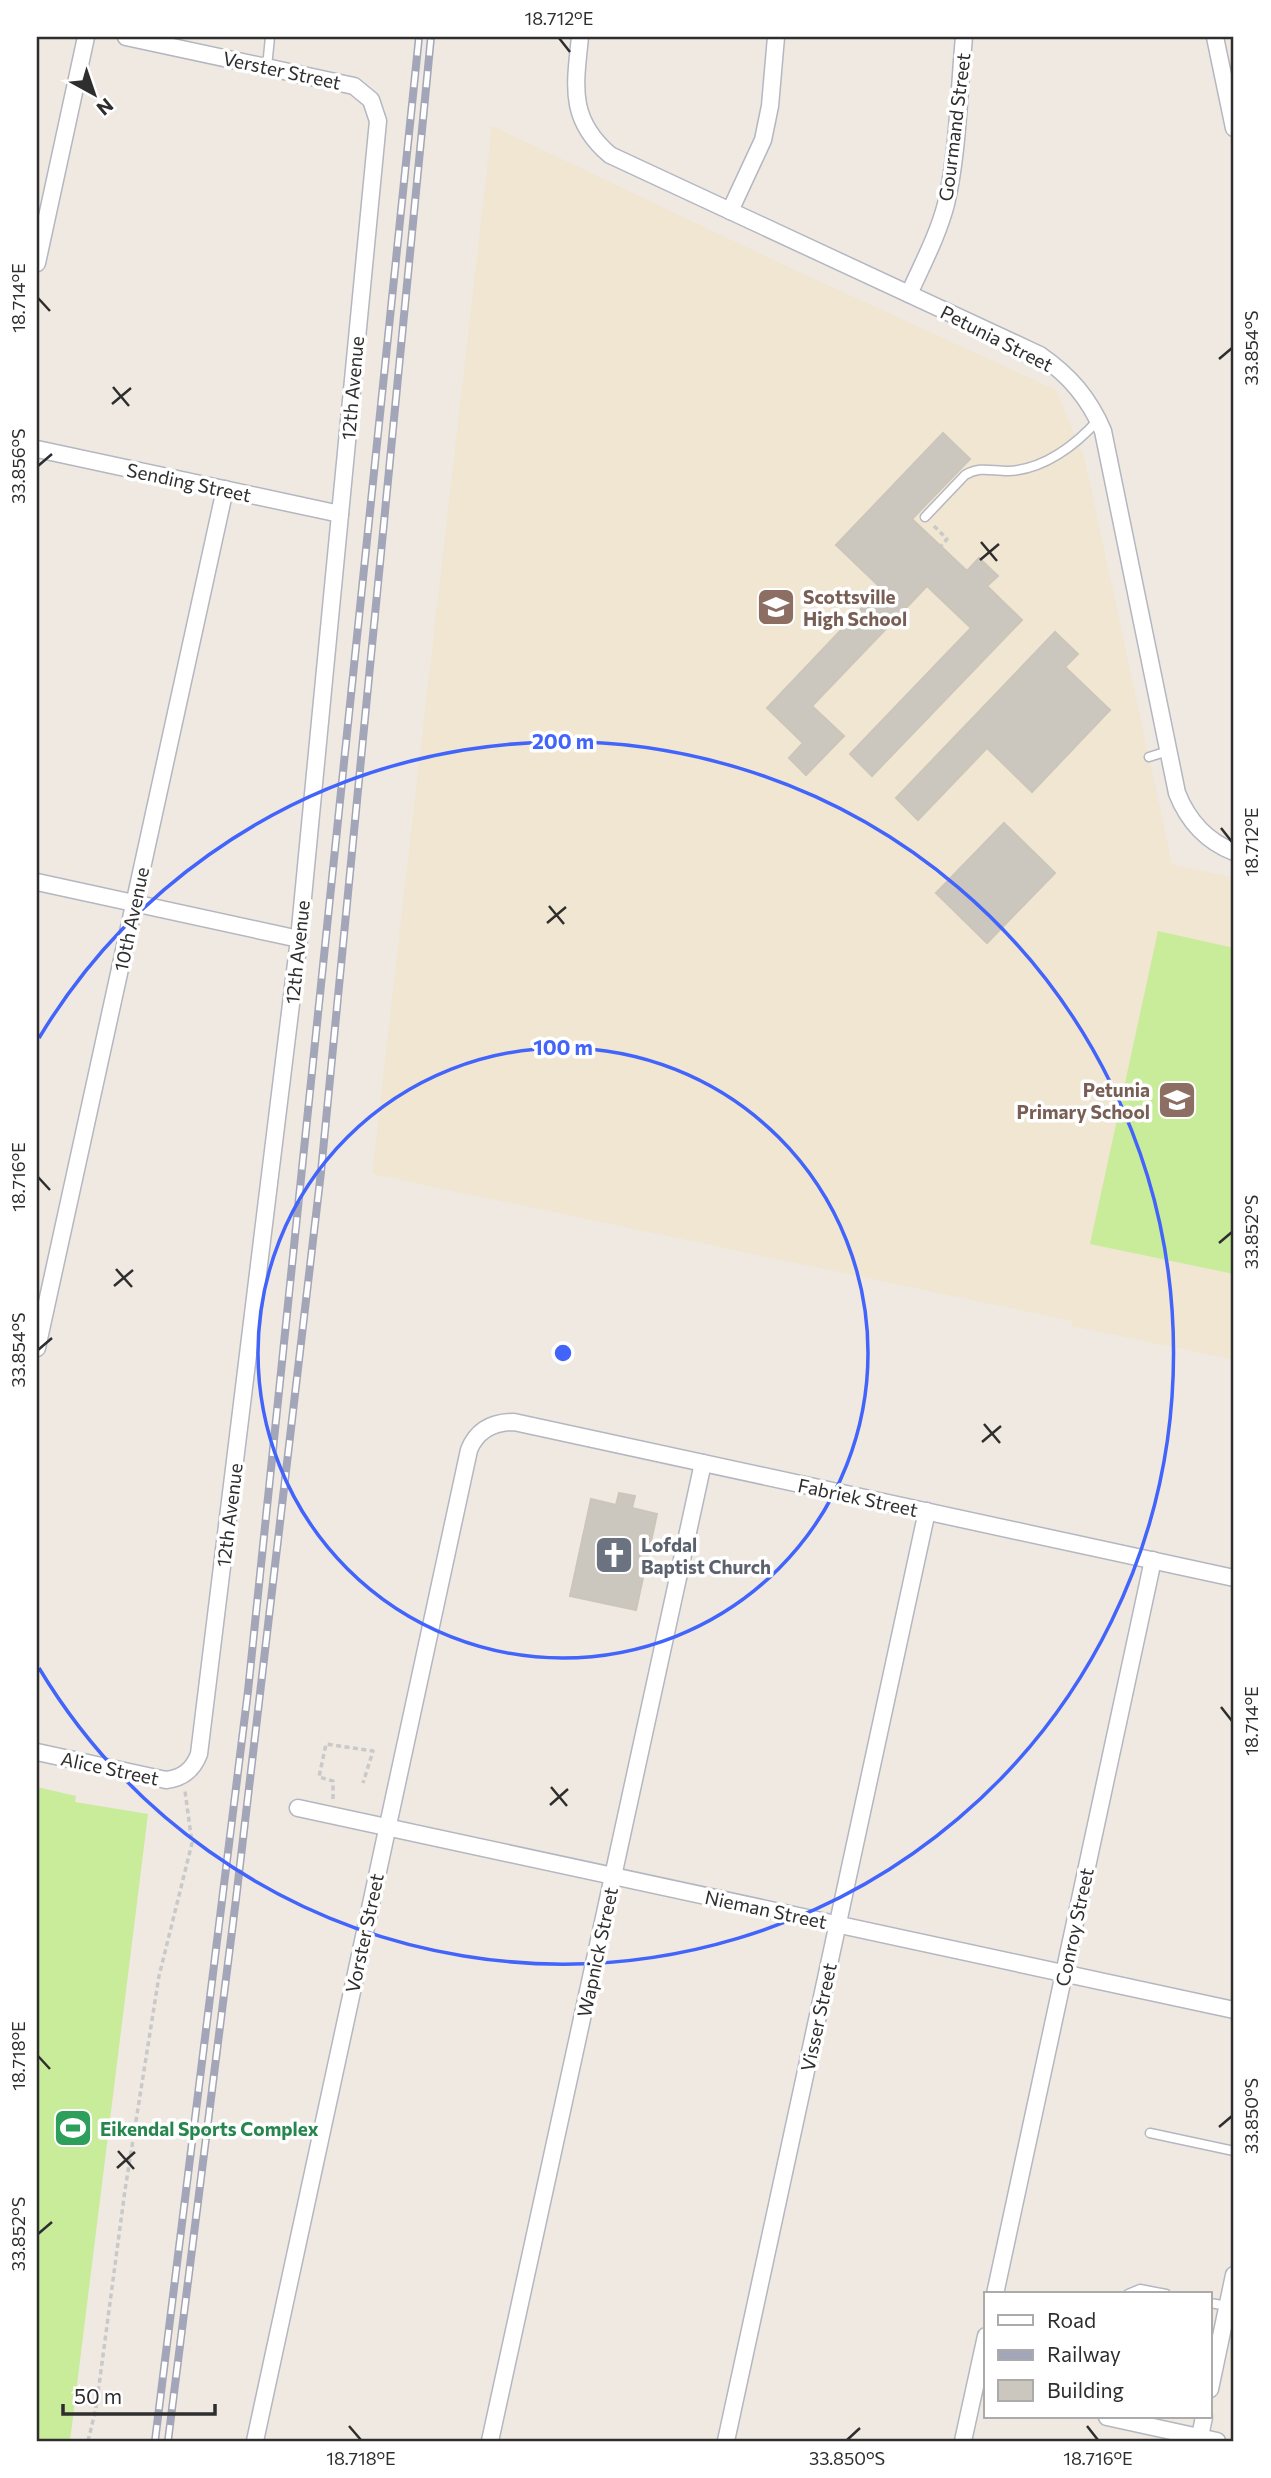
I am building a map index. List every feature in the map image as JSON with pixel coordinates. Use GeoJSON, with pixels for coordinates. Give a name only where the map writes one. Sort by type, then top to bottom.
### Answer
{"type":"FeatureCollection","features":[{"type":"Feature","properties":{"kind":"street"},"geometry":{"type":"LineString","coordinates":[[37,263],[86,37]]}},
{"type":"Feature","properties":{"kind":"street","name":"Verster Street"},"geometry":{"type":"LineString","coordinates":[[126,37],[354,86],[371,100],[378,121]]}},
{"type":"Feature","properties":{"kind":"street","name":"Petunia Street"},"geometry":{"type":"LineString","coordinates":[[580,37],[576,105],[583,122],[599,146],[618,159],[1046,360],[1077,386],[1103,431],[1177,793],[1189,817],[1210,839],[1234,852]]}},
{"type":"Feature","properties":{"kind":"street"},"geometry":{"type":"LineString","coordinates":[[730,211],[758,154],[765,132],[776,37]]}},
{"type":"Feature","properties":{"kind":"street","name":"Gourmand Street"},"geometry":{"type":"LineString","coordinates":[[909,294],[939,228],[946,205],[964,37]]}},
{"type":"Feature","properties":{"kind":"street"},"geometry":{"type":"LineString","coordinates":[[1215,37],[1234,128]]}},
{"type":"Feature","properties":{"kind":"street","name":"12th Avenue"},"geometry":{"type":"LineString","coordinates":[[183,1775],[196,1762],[199,1754],[299,939],[378,121]]}},
{"type":"Feature","properties":{"kind":"street","name":"Sending Street"},"geometry":{"type":"LineString","coordinates":[[37,449],[340,514]]}},
{"type":"Feature","properties":{"kind":"street","name":"10th Avenue"},"geometry":{"type":"LineString","coordinates":[[37,1348],[225,489]]}},
{"type":"Feature","properties":{"kind":"street"},"geometry":{"type":"LineString","coordinates":[[37,882],[299,939]]}},
{"type":"Feature","properties":{"kind":"street","name":"Fabriek Street"},"geometry":{"type":"LineString","coordinates":[[484,1430],[503,1422],[514,1422],[1234,1577]]}},
{"type":"Feature","properties":{"kind":"street","name":"Vorster Street"},"geometry":{"type":"LineString","coordinates":[[255,2441],[469,1450],[472,1442],[484,1430]]}},
{"type":"Feature","properties":{"kind":"street","name":"Wapnick Street"},"geometry":{"type":"LineString","coordinates":[[490,2441],[703,1463]]}},
{"type":"Feature","properties":{"kind":"street","name":"Visser Street"},"geometry":{"type":"LineString","coordinates":[[726,2441],[927,1511]]}},
{"type":"Feature","properties":{"kind":"street","name":"Conroy Street"},"geometry":{"type":"LineString","coordinates":[[995,2292],[1153,1560]]}},
{"type":"Feature","properties":{"kind":"street","name":"Alice Street"},"geometry":{"type":"LineString","coordinates":[[37,1752],[158,1779],[175,1779],[183,1775]]}},
{"type":"Feature","properties":{"kind":"street","name":"Nieman Street"},"geometry":{"type":"LineString","coordinates":[[298,1808],[1234,2010]]}},
{"type":"Feature","properties":{"kind":"street"},"geometry":{"type":"LineString","coordinates":[[1213,2355],[1234,2275]]}},
{"type":"Feature","properties":{"kind":"street"},"geometry":{"type":"LineString","coordinates":[[963,2441],[980,2389],[984,2354]]}},
{"type":"Feature","properties":{"kind":"street"},"geometry":{"type":"LineString","coordinates":[[1111,2418],[1217,2441]]}},
{"type":"Feature","properties":{"kind":"street"},"geometry":{"type":"LineString","coordinates":[[1199,2439],[1204,2418]]}},
{"type":"Feature","properties":{"kind":"lane"},"geometry":{"type":"LineString","coordinates":[[267,67],[270,37]]}},
{"type":"Feature","properties":{"kind":"lane"},"geometry":{"type":"LineString","coordinates":[[925,517],[965,475],[989,468],[1008,471],[1029,467],[1068,449],[1098,420]]}},
{"type":"Feature","properties":{"kind":"lane"},"geometry":{"type":"LineString","coordinates":[[1149,757],[1168,751]]}},
{"type":"Feature","properties":{"kind":"lane"},"geometry":{"type":"LineString","coordinates":[[1150,2133],[1234,2151]]}},
{"type":"Feature","properties":{"kind":"lane"},"geometry":{"type":"LineString","coordinates":[[1133,2292],[1140,2289],[1156,2292]]}},
{"type":"Feature","properties":{"kind":"lane"},"geometry":{"type":"LineString","coordinates":[[1212,2303],[1228,2306]]}},
{"type":"Feature","properties":{"kind":"path"},"geometry":{"type":"LineString","coordinates":[[925,517],[947,539],[941,546]]}},
{"type":"Feature","properties":{"kind":"path"},"geometry":{"type":"LineString","coordinates":[[333,1815],[333,1782],[319,1777],[326,1744],[373,1751],[363,1783]]}},
{"type":"Feature","properties":{"kind":"path"},"geometry":{"type":"LineString","coordinates":[[88,2441],[96,2408],[125,2190],[159,1976],[192,1843],[183,1775]]}},
{"type":"Feature","properties":{"kind":"shaded area","name":"Scottsville High School"},"geometry":{"type":"Polygon","coordinates":[[[492,126],[784,265],[1056,390],[1084,457],[1172,864],[1234,878],[1234,1360],[1072,1326],[1072,1321],[372,1174],[492,126]]]}},
{"type":"Feature","properties":{"kind":"green space","name":"Petunia Primary School"},"geometry":{"type":"Polygon","coordinates":[[[1158,931],[1234,948],[1234,1274],[1090,1244],[1158,931]]]}},
{"type":"Feature","properties":{"kind":"green space","name":"Eikendal Sports Complex"},"geometry":{"type":"Polygon","coordinates":[[[37,1787],[76,1796],[75,1802],[148,1814],[70,2441],[37,2441],[37,1787]]]}},
{"type":"Feature","properties":{"kind":"building"},"geometry":{"type":"Polygon","coordinates":[[[943,433],[970,459],[912,519],[967,571],[979,558],[998,576],[987,586],[1022,620],[872,776],[850,754],[971,628],[927,586],[812,706],[844,736],[806,775],[789,758],[803,743],[767,708],[881,588],[836,545],[943,433]]]}},
{"type":"Feature","properties":{"kind":"building"},"geometry":{"type":"Polygon","coordinates":[[[1055,632],[1078,654],[1065,667],[1110,710],[1032,792],[987,748],[918,820],[896,798],[1055,632]]]}},
{"type":"Feature","properties":{"kind":"building"},"geometry":{"type":"Polygon","coordinates":[[[1004,823],[1055,873],[987,943],[936,893],[1004,823]]]}},
{"type":"Feature","properties":{"kind":"building","name":"Lofdal Baptist Church"},"geometry":{"type":"Polygon","coordinates":[[[619,1493],[635,1496],[632,1508],[657,1514],[636,1610],[570,1596],[591,1499],[616,1505],[619,1493]]]}},
{"type":"Feature","properties":{"kind":"railway"},"geometry":{"type":"LineString","coordinates":[[155,2441],[248,1691],[419,37]]}},
{"type":"Feature","properties":{"kind":"railway"},"geometry":{"type":"LineString","coordinates":[[168,2441],[236,1899],[321,1172],[431,37]]}},
{"type":"Feature","properties":{"kind":"place","name":"Scottsville High School"},"geometry":{"type":"Point","coordinates":[776,607]}},
{"type":"Feature","properties":{"kind":"place","name":"Petunia Primary School"},"geometry":{"type":"Point","coordinates":[1177,1100]}},
{"type":"Feature","properties":{"kind":"place","name":"Lofdal Baptist Church"},"geometry":{"type":"Point","coordinates":[614,1555]}},
{"type":"Feature","properties":{"kind":"place","name":"Eikendal Sports Complex"},"geometry":{"type":"Point","coordinates":[73,2128]}}]}
